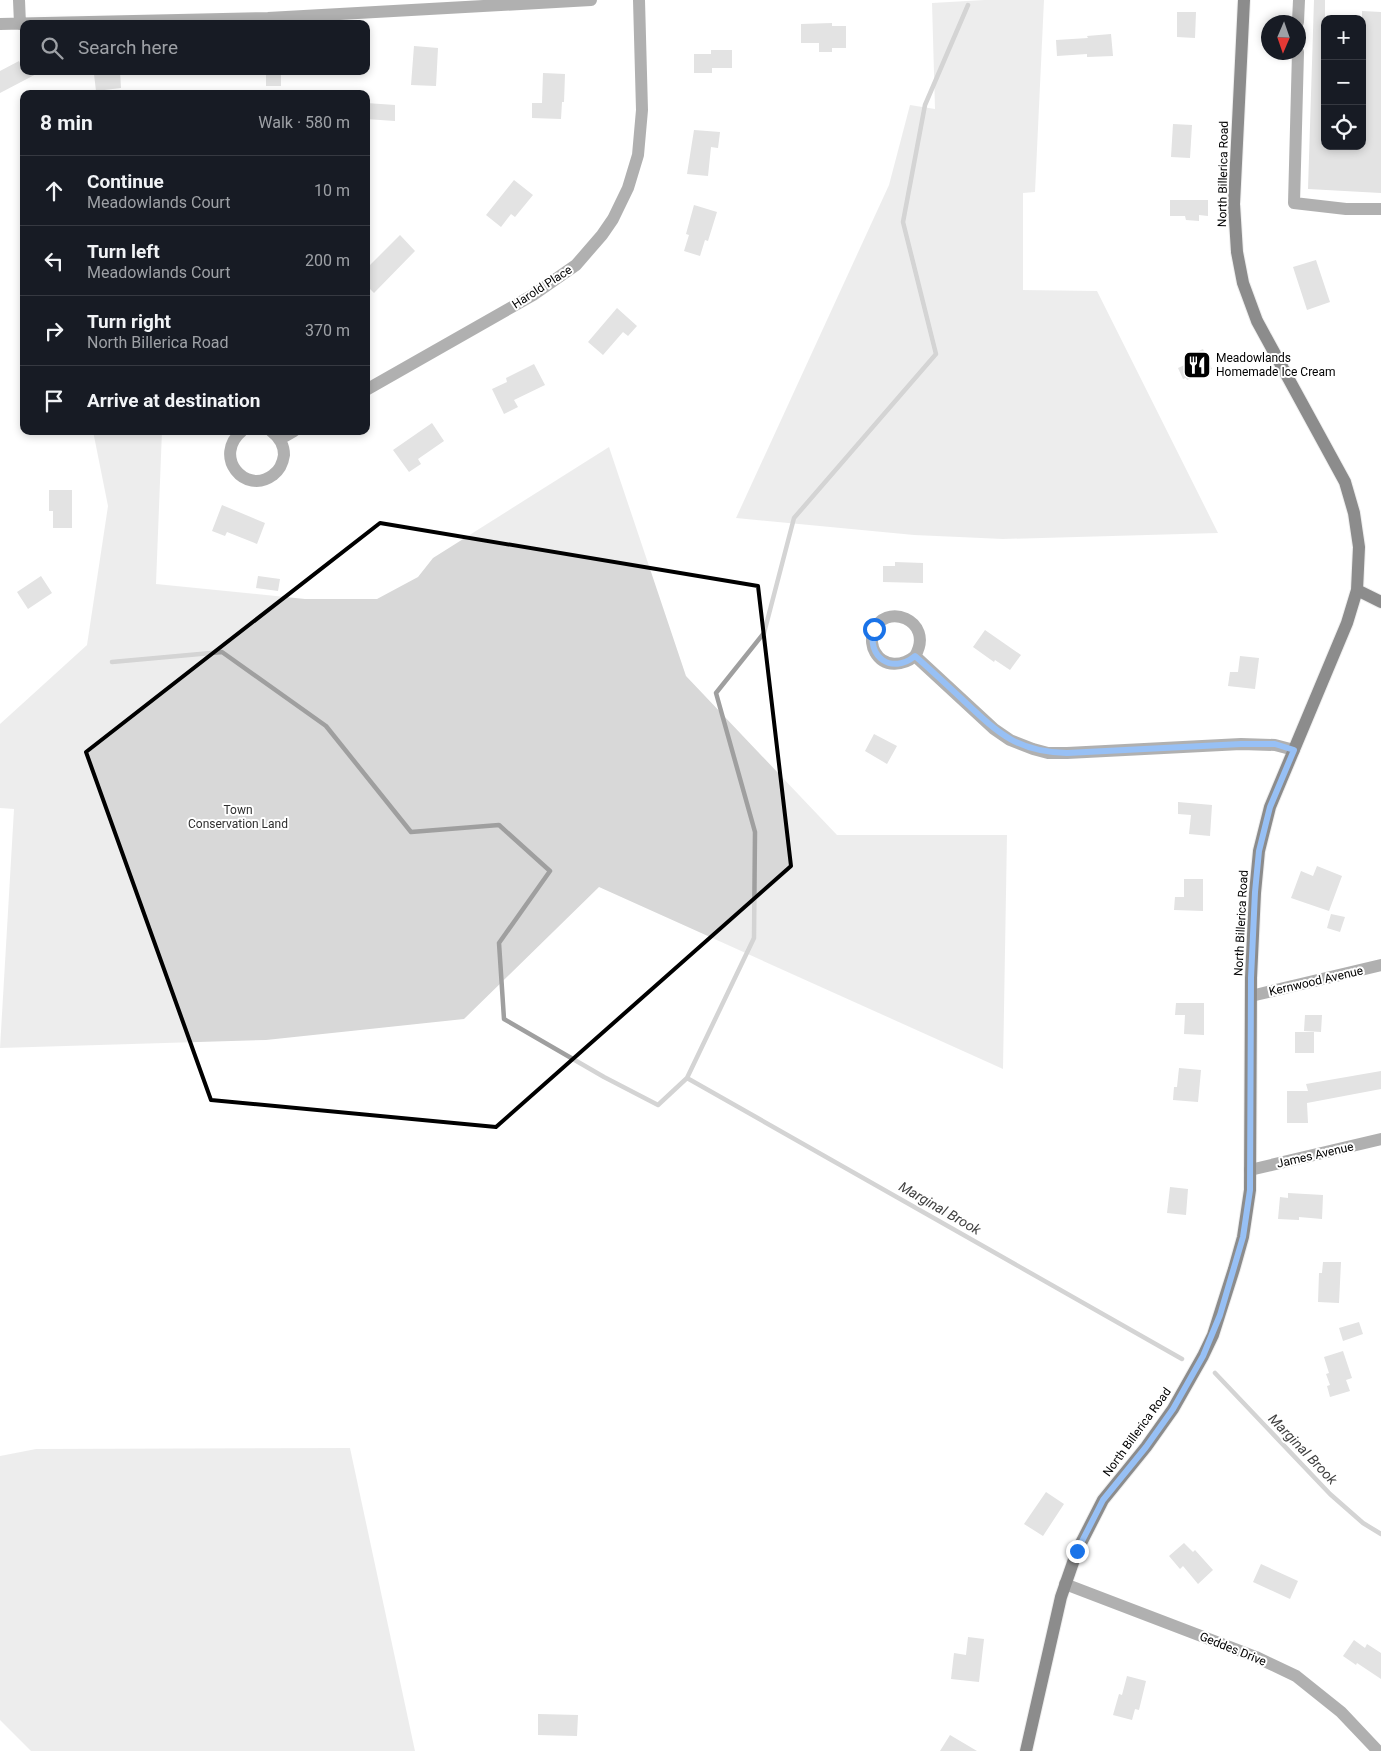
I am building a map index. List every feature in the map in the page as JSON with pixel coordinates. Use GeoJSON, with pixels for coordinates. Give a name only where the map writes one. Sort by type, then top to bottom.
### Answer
{"type":"FeatureCollection","features":[{"type":"Feature","properties":{"kind":"main road","name":"North Billerica Road"},"geometry":{"type":"LineString","coordinates":[[1026,1751],[1057,1615],[1065,1584],[1077,1551],[1103,1500],[1146,1447],[1173,1409],[1211,1339],[1243,1237],[1250,1190],[1251,996],[1255,892],[1259,851],[1270,807],[1347,623],[1357,590],[1359,547],[1354,513],[1344,482],[1257,321],[1243,283],[1237,252],[1234,204],[1244,0]]}},
{"type":"Feature","properties":{"kind":"main road"},"geometry":{"type":"LineString","coordinates":[[1357,590],[1381,602]]}},
{"type":"Feature","properties":{"kind":"street"},"geometry":{"type":"LineString","coordinates":[[0,24],[20,24],[19,0]]}},
{"type":"Feature","properties":{"kind":"street"},"geometry":{"type":"LineString","coordinates":[[185,20],[268,18],[591,0]]}},
{"type":"Feature","properties":{"kind":"street","name":"Harold Place"},"geometry":{"type":"LineString","coordinates":[[370,388],[540,290],[576,265],[608,227],[628,188],[638,155],[642,110],[639,0]]}},
{"type":"Feature","properties":{"kind":"street"},"geometry":{"type":"LineString","coordinates":[[1298,15],[1299,0]]}},
{"type":"Feature","properties":{"kind":"street"},"geometry":{"type":"LineString","coordinates":[[1298,60],[1294,203],[1346,209],[1381,209]]}},
{"type":"Feature","properties":{"kind":"street"},"geometry":{"type":"LineString","coordinates":[[237,435],[231,444],[230,460],[234,469],[249,480],[258,481],[267,479],[275,474],[281,466],[284,457],[283,448],[276,435]]}},
{"type":"Feature","properties":{"kind":"street"},"geometry":{"type":"LineString","coordinates":[[915,656],[994,729],[1010,740],[1033,750],[1048,753],[1067,753],[1275,744],[1294,750]]}},
{"type":"Feature","properties":{"kind":"street","name":"Kernwood Avenue"},"geometry":{"type":"LineString","coordinates":[[1251,996],[1381,965]]}},
{"type":"Feature","properties":{"kind":"street","name":"James Avenue"},"geometry":{"type":"LineString","coordinates":[[1250,1170],[1381,1139]]}},
{"type":"Feature","properties":{"kind":"street","name":"Geddes Drive"},"geometry":{"type":"LineString","coordinates":[[1065,1584],[1256,1657],[1296,1676],[1341,1712],[1378,1751]]}},
{"type":"Feature","properties":{"kind":"highlighted area"},"geometry":{"type":"Polygon","coordinates":[[[380,523],[758,586],[791,866],[496,1127],[211,1100],[86,752],[380,523]]]}},
{"type":"Feature","properties":{"kind":"green space"},"geometry":{"type":"Polygon","coordinates":[[[984,0],[1044,0],[1035,192],[1023,193],[1023,290],[1097,291],[1218,533],[1003,539],[914,535],[736,518],[889,185],[910,105],[935,109],[932,3],[984,0]]]}},
{"type":"Feature","properties":{"kind":"green space","name":"Town Conservation Land"},"geometry":{"type":"Polygon","coordinates":[[[94,435],[162,435],[156,584],[305,599],[377,599],[418,577],[433,558],[609,447],[686,676],[837,835],[1007,835],[1003,1069],[599,887],[464,1019],[266,1040],[0,1048],[14,809],[0,808],[0,724],[87,645],[108,506],[94,435]]]}},
{"type":"Feature","properties":{"kind":"green space"},"geometry":{"type":"Polygon","coordinates":[[[350,1448],[415,1751],[31,1751],[0,1720],[0,1456],[36,1449],[350,1448]]]}},
{"type":"Feature","properties":{"kind":"building"},"geometry":{"type":"Polygon","coordinates":[[[1314,0],[1325,0],[1325,15],[1321,15],[1321,150],[1366,150],[1366,15],[1362,15],[1362,11],[1381,12],[1381,193],[1308,189],[1314,0]]]}},
{"type":"Feature","properties":{"kind":"building"},"geometry":{"type":"Polygon","coordinates":[[[1177,12],[1196,12],[1195,38],[1177,37],[1177,12]]]}},
{"type":"Feature","properties":{"kind":"building"},"geometry":{"type":"Polygon","coordinates":[[[832,23],[832,26],[846,26],[846,48],[832,48],[832,52],[819,52],[819,43],[801,43],[801,24],[832,23]]]}},
{"type":"Feature","properties":{"kind":"building"},"geometry":{"type":"Polygon","coordinates":[[[1111,34],[1113,56],[1087,57],[1087,54],[1057,56],[1056,40],[1111,34]]]}},
{"type":"Feature","properties":{"kind":"building"},"geometry":{"type":"Polygon","coordinates":[[[414,46],[438,48],[436,86],[411,85],[414,46]]]}},
{"type":"Feature","properties":{"kind":"building"},"geometry":{"type":"Polygon","coordinates":[[[711,50],[732,50],[732,68],[712,68],[712,73],[694,73],[694,54],[711,54],[711,50]]]}},
{"type":"Feature","properties":{"kind":"building"},"geometry":{"type":"Polygon","coordinates":[[[19,61],[20,75],[34,75],[0,93],[0,71],[19,61]]]}},
{"type":"Feature","properties":{"kind":"building"},"geometry":{"type":"Polygon","coordinates":[[[543,73],[565,74],[561,119],[532,118],[532,103],[542,103],[543,73]]]}},
{"type":"Feature","properties":{"kind":"building"},"geometry":{"type":"Polygon","coordinates":[[[94,75],[120,75],[121,88],[96,90],[94,75]]]}},
{"type":"Feature","properties":{"kind":"building"},"geometry":{"type":"Polygon","coordinates":[[[266,75],[281,75],[281,86],[266,86],[266,75]]]}},
{"type":"Feature","properties":{"kind":"building"},"geometry":{"type":"Polygon","coordinates":[[[370,103],[395,105],[395,121],[370,119],[370,103]]]}},
{"type":"Feature","properties":{"kind":"building"},"geometry":{"type":"Polygon","coordinates":[[[1173,124],[1192,125],[1190,158],[1171,157],[1173,124]]]}},
{"type":"Feature","properties":{"kind":"building"},"geometry":{"type":"Polygon","coordinates":[[[694,130],[720,132],[718,148],[711,147],[708,176],[687,174],[694,130]]]}},
{"type":"Feature","properties":{"kind":"building"},"geometry":{"type":"Polygon","coordinates":[[[514,180],[533,195],[515,217],[511,214],[501,227],[486,215],[514,180]]]}},
{"type":"Feature","properties":{"kind":"building"},"geometry":{"type":"Polygon","coordinates":[[[1170,200],[1208,200],[1208,216],[1199,215],[1199,221],[1186,220],[1185,216],[1170,216],[1170,200]]]}},
{"type":"Feature","properties":{"kind":"building"},"geometry":{"type":"Polygon","coordinates":[[[694,205],[717,212],[708,241],[705,240],[700,256],[684,251],[689,235],[686,234],[694,205]]]}},
{"type":"Feature","properties":{"kind":"building"},"geometry":{"type":"Polygon","coordinates":[[[400,235],[415,251],[374,293],[370,289],[370,265],[400,235]]]}},
{"type":"Feature","properties":{"kind":"building"},"geometry":{"type":"Polygon","coordinates":[[[1316,260],[1330,302],[1307,310],[1293,267],[1316,260]]]}},
{"type":"Feature","properties":{"kind":"building"},"geometry":{"type":"Polygon","coordinates":[[[617,308],[637,326],[628,336],[623,332],[603,355],[588,342],[617,308]]]}},
{"type":"Feature","properties":{"kind":"building","name":"Meadowlands Homemade Ice Cream"},"geometry":{"type":"Polygon","coordinates":[[[1203,349],[1212,369],[1187,380],[1186,378],[1183,379],[1178,368],[1191,362],[1188,356],[1203,349]]]}},
{"type":"Feature","properties":{"kind":"building"},"geometry":{"type":"Polygon","coordinates":[[[534,364],[545,385],[514,400],[518,407],[504,414],[492,389],[507,382],[506,378],[534,364]]]}},
{"type":"Feature","properties":{"kind":"building"},"geometry":{"type":"Polygon","coordinates":[[[432,423],[444,441],[418,459],[421,464],[409,472],[393,450],[432,423]]]}},
{"type":"Feature","properties":{"kind":"building"},"geometry":{"type":"Polygon","coordinates":[[[49,490],[72,490],[72,528],[53,528],[53,511],[49,511],[49,490]]]}},
{"type":"Feature","properties":{"kind":"building"},"geometry":{"type":"Polygon","coordinates":[[[222,505],[265,523],[257,544],[227,532],[225,536],[212,531],[222,505]]]}},
{"type":"Feature","properties":{"kind":"building"},"geometry":{"type":"Polygon","coordinates":[[[895,562],[923,563],[923,583],[883,582],[883,566],[895,566],[895,562]]]}},
{"type":"Feature","properties":{"kind":"building"},"geometry":{"type":"Polygon","coordinates":[[[41,576],[52,593],[28,609],[17,592],[41,576]]]}},
{"type":"Feature","properties":{"kind":"building"},"geometry":{"type":"Polygon","coordinates":[[[258,576],[280,579],[278,591],[256,588],[258,576]]]}},
{"type":"Feature","properties":{"kind":"building"},"geometry":{"type":"Polygon","coordinates":[[[985,630],[1021,655],[1010,670],[995,660],[994,662],[973,647],[985,630]]]}},
{"type":"Feature","properties":{"kind":"building"},"geometry":{"type":"Polygon","coordinates":[[[1240,656],[1259,658],[1255,689],[1228,686],[1230,672],[1238,672],[1240,656]]]}},
{"type":"Feature","properties":{"kind":"building"},"geometry":{"type":"Polygon","coordinates":[[[874,734],[897,746],[887,764],[865,751],[874,734]]]}},
{"type":"Feature","properties":{"kind":"building"},"geometry":{"type":"Polygon","coordinates":[[[1178,802],[1212,805],[1210,836],[1189,834],[1191,815],[1178,814],[1178,802]]]}},
{"type":"Feature","properties":{"kind":"building"},"geometry":{"type":"Polygon","coordinates":[[[1317,866],[1342,876],[1329,911],[1291,898],[1301,871],[1313,876],[1317,866]]]}},
{"type":"Feature","properties":{"kind":"building"},"geometry":{"type":"Polygon","coordinates":[[[1184,879],[1203,879],[1203,911],[1174,910],[1175,897],[1184,897],[1184,879]]]}},
{"type":"Feature","properties":{"kind":"building"},"geometry":{"type":"Polygon","coordinates":[[[1331,914],[1345,917],[1340,932],[1327,928],[1331,914]]]}},
{"type":"Feature","properties":{"kind":"building"},"geometry":{"type":"Polygon","coordinates":[[[1176,1003],[1204,1003],[1204,1035],[1184,1034],[1185,1015],[1175,1015],[1176,1003]]]}},
{"type":"Feature","properties":{"kind":"building"},"geometry":{"type":"Polygon","coordinates":[[[1305,1015],[1322,1015],[1321,1032],[1304,1031],[1305,1015]]]}},
{"type":"Feature","properties":{"kind":"building"},"geometry":{"type":"Polygon","coordinates":[[[1295,1032],[1314,1032],[1314,1053],[1295,1053],[1295,1032]]]}},
{"type":"Feature","properties":{"kind":"building"},"geometry":{"type":"Polygon","coordinates":[[[1179,1068],[1201,1070],[1198,1102],[1173,1100],[1174,1087],[1177,1087],[1179,1068]]]}},
{"type":"Feature","properties":{"kind":"building"},"geometry":{"type":"Polygon","coordinates":[[[1381,1071],[1381,1089],[1307,1103],[1308,1123],[1287,1123],[1287,1091],[1308,1091],[1306,1084],[1381,1071]]]}},
{"type":"Feature","properties":{"kind":"building"},"geometry":{"type":"Polygon","coordinates":[[[1170,1187],[1188,1189],[1186,1215],[1167,1213],[1170,1187]]]}},
{"type":"Feature","properties":{"kind":"building"},"geometry":{"type":"Polygon","coordinates":[[[1288,1193],[1323,1195],[1322,1219],[1299,1217],[1299,1220],[1278,1219],[1280,1197],[1288,1198],[1288,1193]]]}},
{"type":"Feature","properties":{"kind":"building"},"geometry":{"type":"Polygon","coordinates":[[[1323,1262],[1341,1262],[1339,1303],[1318,1302],[1319,1273],[1322,1273],[1323,1262]]]}},
{"type":"Feature","properties":{"kind":"building"},"geometry":{"type":"Polygon","coordinates":[[[1359,1322],[1363,1334],[1343,1341],[1339,1328],[1359,1322]]]}},
{"type":"Feature","properties":{"kind":"building"},"geometry":{"type":"Polygon","coordinates":[[[1343,1351],[1352,1378],[1346,1380],[1350,1391],[1330,1397],[1327,1386],[1330,1385],[1326,1374],[1329,1373],[1324,1357],[1343,1351]]]}},
{"type":"Feature","properties":{"kind":"building"},"geometry":{"type":"Polygon","coordinates":[[[1046,1492],[1064,1504],[1043,1536],[1024,1524],[1046,1492]]]}},
{"type":"Feature","properties":{"kind":"building"},"geometry":{"type":"Polygon","coordinates":[[[1184,1543],[1193,1552],[1195,1550],[1213,1570],[1198,1584],[1183,1566],[1180,1569],[1169,1556],[1184,1543]]]}},
{"type":"Feature","properties":{"kind":"building"},"geometry":{"type":"Polygon","coordinates":[[[1261,1564],[1298,1581],[1290,1599],[1253,1582],[1261,1564]]]}},
{"type":"Feature","properties":{"kind":"building"},"geometry":{"type":"Polygon","coordinates":[[[968,1637],[984,1639],[979,1682],[951,1679],[954,1653],[966,1655],[968,1637]]]}},
{"type":"Feature","properties":{"kind":"building"},"geometry":{"type":"Polygon","coordinates":[[[1354,1640],[1365,1648],[1367,1644],[1381,1653],[1381,1679],[1343,1656],[1354,1640]]]}},
{"type":"Feature","properties":{"kind":"building"},"geometry":{"type":"Polygon","coordinates":[[[1127,1676],[1146,1681],[1139,1710],[1135,1709],[1132,1720],[1113,1715],[1119,1694],[1122,1695],[1127,1676]]]}},
{"type":"Feature","properties":{"kind":"building"},"geometry":{"type":"Polygon","coordinates":[[[538,1714],[578,1715],[577,1736],[538,1735],[538,1714]]]}},
{"type":"Feature","properties":{"kind":"building"},"geometry":{"type":"Polygon","coordinates":[[[950,1735],[977,1751],[940,1751],[950,1735]]]}},
{"type":"Feature","properties":{"kind":"waterway"},"geometry":{"type":"LineString","coordinates":[[112,662],[222,652],[326,726],[411,832],[499,825],[550,871],[499,943],[504,1019],[604,1077],[658,1105],[687,1078],[754,938],[755,832],[716,693],[764,633],[794,518],[936,354],[903,222],[925,105],[968,5]]}},
{"type":"Feature","properties":{"kind":"waterway","name":"Marginal Brook"},"geometry":{"type":"LineString","coordinates":[[687,1078],[1182,1359]]}},
{"type":"Feature","properties":{"kind":"waterway","name":"Marginal Brook"},"geometry":{"type":"LineString","coordinates":[[1215,1373],[1330,1494],[1363,1523],[1381,1534]]}},
{"type":"Feature","properties":{"kind":"place","name":"Meadowlands Homemade Ice Cream"},"geometry":{"type":"Point","coordinates":[1197,365]}},
{"type":"Feature","properties":{"kind":"route"},"geometry":{"type":"LineString","coordinates":[[874,629],[872,644],[874,652],[879,658],[886,662],[902,664],[915,656],[994,729],[1010,740],[1033,750],[1048,753],[1067,753],[1241,744],[1275,744],[1294,750],[1270,807],[1259,851],[1251,978],[1250,1190],[1243,1237],[1220,1315],[1203,1356],[1173,1409],[1146,1447],[1103,1500],[1077,1551]]}}]}
